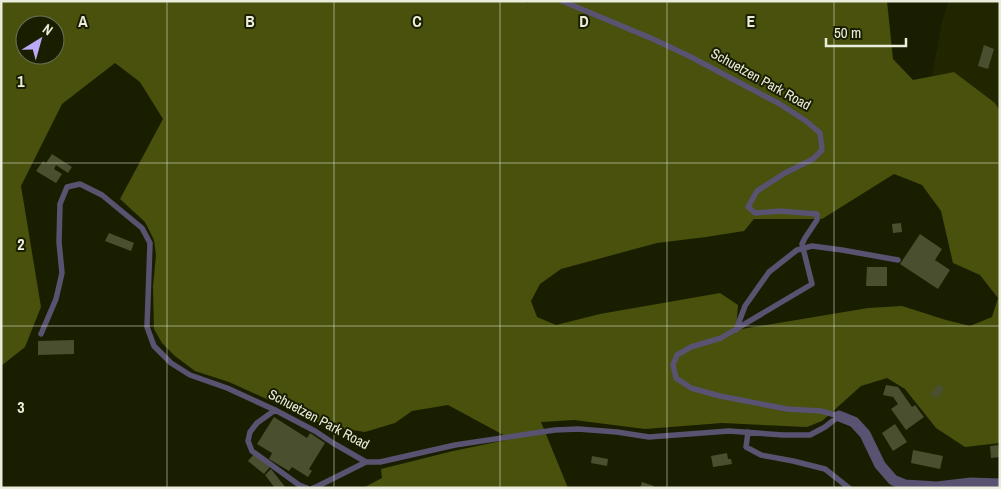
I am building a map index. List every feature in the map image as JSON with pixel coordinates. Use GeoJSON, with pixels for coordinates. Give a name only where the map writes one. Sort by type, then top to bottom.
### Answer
{"type":"FeatureCollection","features":[{"type":"Feature","properties":{"kind":"street"},"geometry":{"type":"LineString","coordinates":[[839,416],[854,422],[865,434],[880,465],[893,480],[905,485],[936,488],[970,484],[1000,484]]}},
{"type":"Feature","properties":{"kind":"lane","name":"Schuetzen Park Road"},"geometry":{"type":"LineString","coordinates":[[562,1],[689,56],[778,103],[806,121],[820,133],[822,150],[813,159],[784,173],[757,191],[748,207],[755,213],[780,211],[817,214],[817,220],[804,238],[802,248],[769,272],[745,306],[736,330]]}},
{"type":"Feature","properties":{"kind":"lane","name":"Schuetzen Park Road"},"geometry":{"type":"LineString","coordinates":[[41,334],[56,299],[62,273],[59,242],[60,204],[67,187],[80,184],[102,195],[115,205],[142,228],[150,243],[147,328],[154,346],[171,363],[190,375],[227,388],[275,410],[315,431],[333,444],[366,462],[380,462],[455,445],[555,430],[607,431],[649,437],[729,431],[810,435],[825,427],[839,416]]}},
{"type":"Feature","properties":{"kind":"lane"},"geometry":{"type":"LineString","coordinates":[[839,416],[821,411],[740,401],[691,388],[676,378],[673,365],[677,355],[691,347],[721,338],[812,284],[802,248],[812,246],[898,260]]}},
{"type":"Feature","properties":{"kind":"lane"},"geometry":{"type":"LineString","coordinates":[[275,410],[257,423],[250,432],[248,441],[252,451],[299,485],[307,488]]}},
{"type":"Feature","properties":{"kind":"lane"},"geometry":{"type":"LineString","coordinates":[[748,432],[746,448],[761,455],[825,469],[849,488]]}},
{"type":"Feature","properties":{"kind":"lane"},"geometry":{"type":"LineString","coordinates":[[313,488],[366,462]]}},
{"type":"Feature","properties":{"kind":"shaded area"},"geometry":{"type":"Polygon","coordinates":[[[949,1],[1000,1],[1000,111],[995,103],[954,72],[932,76],[942,22],[949,1]]]}},
{"type":"Feature","properties":{"kind":"green space"},"geometry":{"type":"Polygon","coordinates":[[[1,1],[525,1],[527,3],[529,1],[887,1],[893,59],[913,80],[954,72],[995,103],[1000,111],[1000,443],[965,447],[936,428],[905,389],[887,378],[861,386],[822,421],[807,427],[722,423],[645,429],[574,420],[541,422],[568,488],[363,488],[382,478],[381,469],[511,439],[448,405],[412,411],[395,423],[365,432],[326,426],[229,382],[195,371],[175,356],[162,343],[154,329],[153,287],[156,255],[154,240],[145,222],[120,199],[163,119],[140,82],[115,63],[62,104],[21,186],[41,307],[25,347],[1,366],[1,1]],[[894,174],[822,219],[754,219],[744,231],[657,243],[561,269],[540,284],[531,301],[537,317],[556,325],[600,314],[720,293],[738,305],[736,330],[868,308],[902,306],[970,326],[992,317],[998,298],[980,275],[953,263],[941,211],[922,185],[894,174]]]}},
{"type":"Feature","properties":{"kind":"building"},"geometry":{"type":"Polygon","coordinates":[[[984,45],[994,49],[988,69],[978,66],[984,45]]]}},
{"type":"Feature","properties":{"kind":"building"},"geometry":{"type":"Polygon","coordinates":[[[52,154],[72,167],[68,173],[56,165],[54,169],[62,174],[56,183],[36,171],[43,161],[46,163],[52,154]]]}},
{"type":"Feature","properties":{"kind":"building"},"geometry":{"type":"Polygon","coordinates":[[[901,223],[902,232],[893,233],[892,224],[901,223]]]}},
{"type":"Feature","properties":{"kind":"building"},"geometry":{"type":"Polygon","coordinates":[[[109,233],[134,243],[131,251],[105,241],[109,233]]]}},
{"type":"Feature","properties":{"kind":"building"},"geometry":{"type":"Polygon","coordinates":[[[920,234],[942,249],[935,260],[950,270],[938,289],[900,264],[920,234]]]}},
{"type":"Feature","properties":{"kind":"building"},"geometry":{"type":"Polygon","coordinates":[[[867,267],[887,267],[887,286],[866,286],[867,267]]]}},
{"type":"Feature","properties":{"kind":"building"},"geometry":{"type":"Polygon","coordinates":[[[74,340],[74,354],[38,355],[38,341],[74,340]]]}},
{"type":"Feature","properties":{"kind":"building"},"geometry":{"type":"Polygon","coordinates":[[[938,384],[945,389],[937,399],[930,394],[938,384]]]}},
{"type":"Feature","properties":{"kind":"building"},"geometry":{"type":"Polygon","coordinates":[[[886,385],[898,387],[912,407],[915,405],[924,417],[906,430],[891,409],[898,404],[893,397],[883,395],[886,385]]]}},
{"type":"Feature","properties":{"kind":"building"},"geometry":{"type":"Polygon","coordinates":[[[274,417],[307,438],[310,433],[325,443],[309,469],[312,471],[308,477],[292,467],[289,471],[269,459],[272,453],[257,444],[274,417]]]}},
{"type":"Feature","properties":{"kind":"building"},"geometry":{"type":"Polygon","coordinates":[[[895,424],[907,442],[893,451],[882,433],[895,424]]]}},
{"type":"Feature","properties":{"kind":"building"},"geometry":{"type":"Polygon","coordinates":[[[998,445],[1000,457],[991,458],[990,446],[998,445]]]}},
{"type":"Feature","properties":{"kind":"building"},"geometry":{"type":"Polygon","coordinates":[[[913,450],[943,456],[940,469],[911,463],[913,450]]]}},
{"type":"Feature","properties":{"kind":"building"},"geometry":{"type":"Polygon","coordinates":[[[727,453],[728,459],[731,459],[732,464],[713,467],[711,456],[727,453]]]}},
{"type":"Feature","properties":{"kind":"building"},"geometry":{"type":"Polygon","coordinates":[[[254,454],[270,467],[264,474],[248,461],[254,454]]]}},
{"type":"Feature","properties":{"kind":"building"},"geometry":{"type":"Polygon","coordinates":[[[592,456],[608,459],[607,466],[591,463],[592,456]]]}},
{"type":"Feature","properties":{"kind":"building"},"geometry":{"type":"Polygon","coordinates":[[[271,469],[286,488],[275,488],[265,475],[271,469]]]}},
{"type":"Feature","properties":{"kind":"building"},"geometry":{"type":"Polygon","coordinates":[[[642,482],[654,486],[654,488],[640,488],[642,482]]]}}]}
